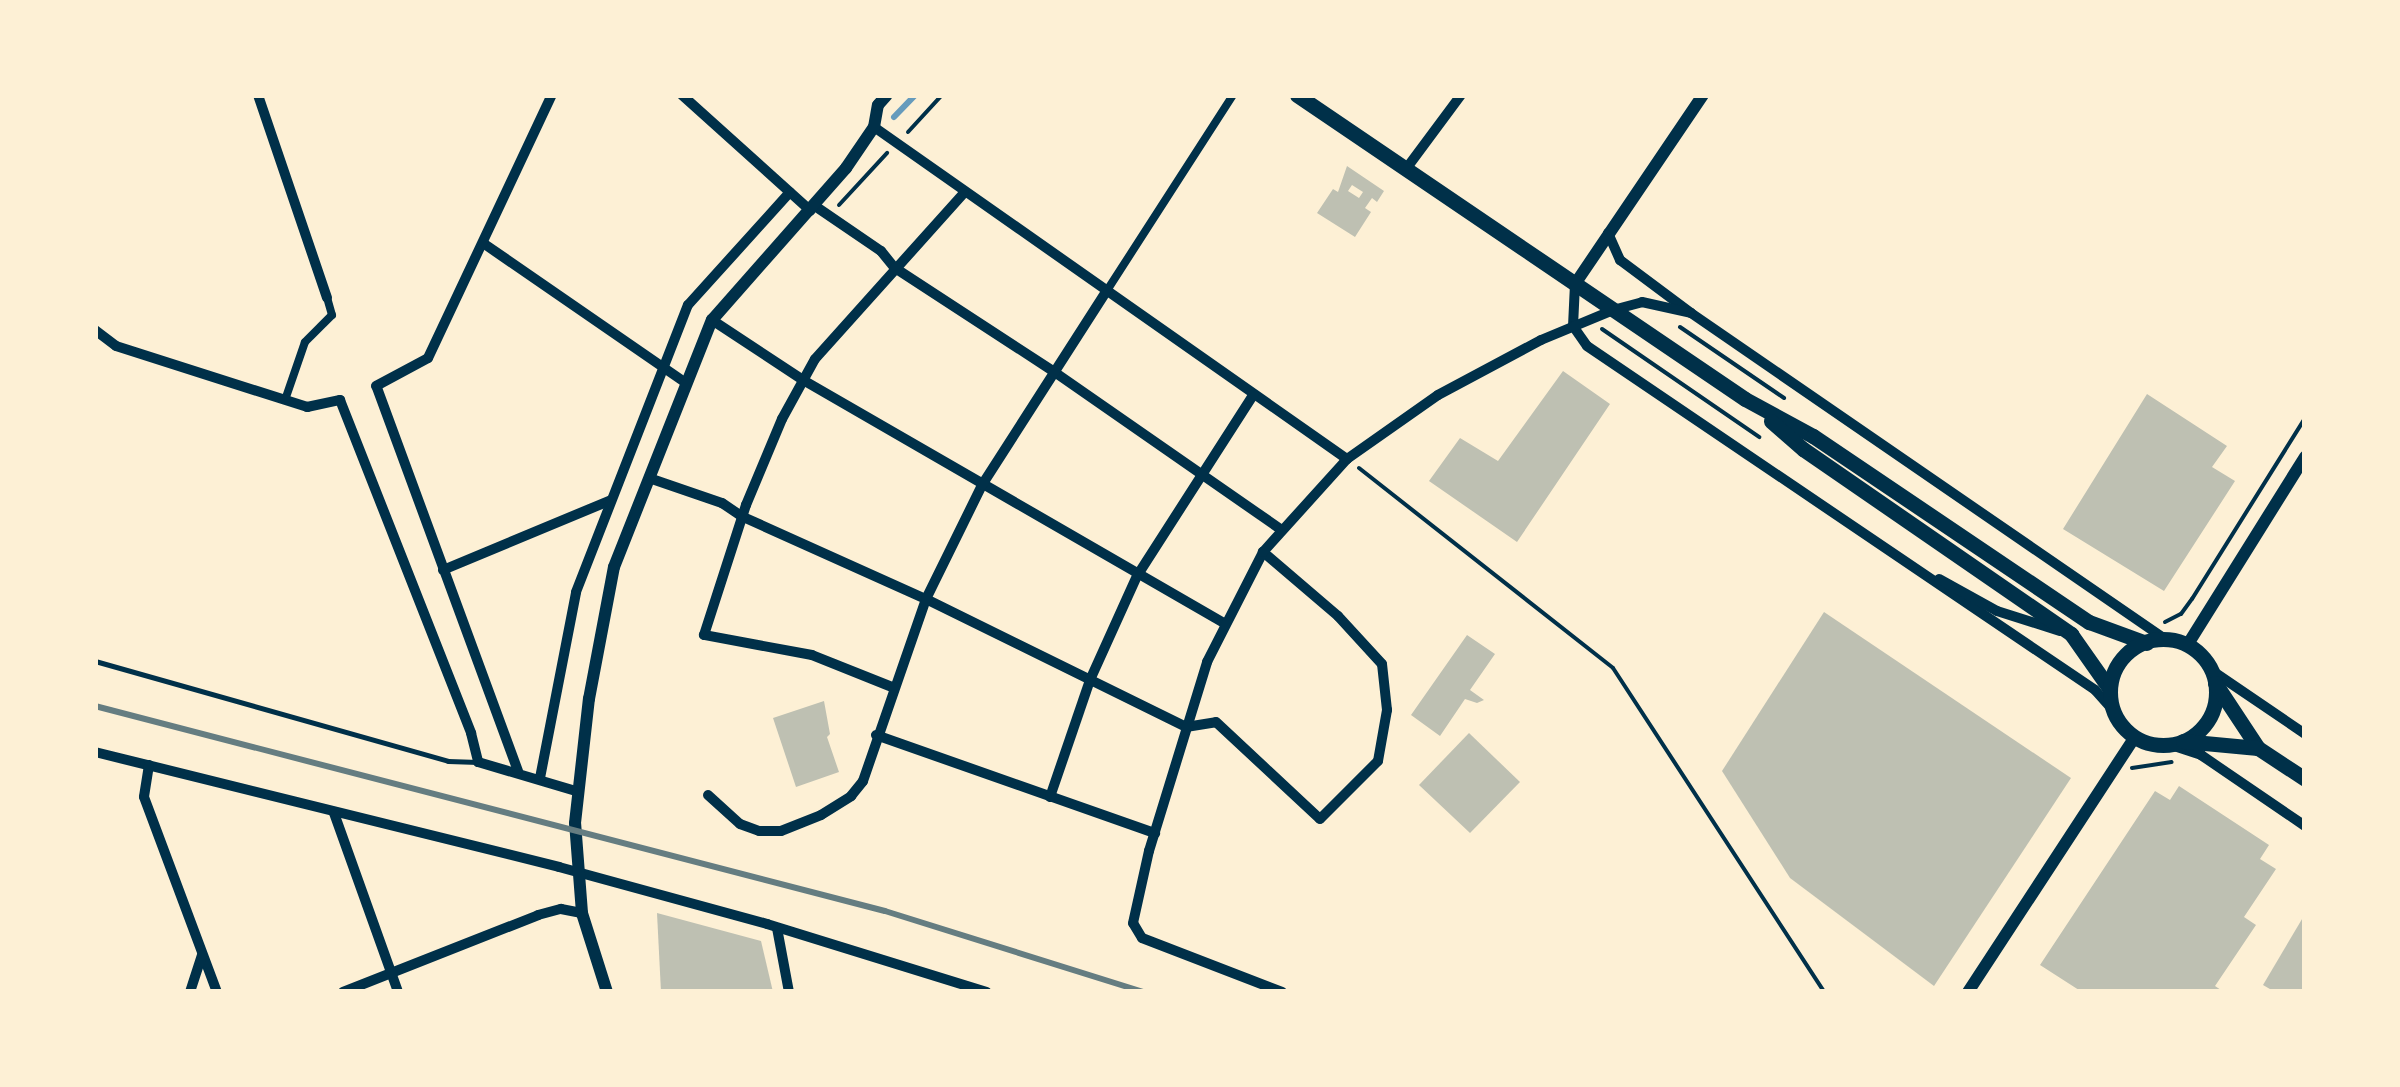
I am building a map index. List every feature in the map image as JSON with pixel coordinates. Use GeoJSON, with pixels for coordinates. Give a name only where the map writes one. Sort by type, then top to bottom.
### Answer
{"type":"FeatureCollection","features":[{"type":"Feature","properties":{"kind":"main road"},"geometry":{"type":"LineString","coordinates":[[1297,95],[1745,399],[1812,436],[2090,622],[2146,642]]}},
{"type":"Feature","properties":{"kind":"main road"},"geometry":{"type":"LineString","coordinates":[[1745,399],[1803,448],[2071,634],[2109,688],[2113,710],[2134,738],[2258,748]]}},
{"type":"Feature","properties":{"kind":"main road"},"geometry":{"type":"LineString","coordinates":[[2109,688],[2124,656],[2146,642],[2162,638],[2188,644],[2258,748],[2305,779]]}},
{"type":"Feature","properties":{"kind":"main road"},"geometry":{"type":"LineString","coordinates":[[2177,743],[2212,713],[2213,676]]}},
{"type":"Feature","properties":{"kind":"street"},"geometry":{"type":"LineString","coordinates":[[258,95],[332,315],[305,342],[285,400]]}},
{"type":"Feature","properties":{"kind":"street"},"geometry":{"type":"LineString","coordinates":[[518,771],[376,386],[414,369],[428,358],[552,95]]}},
{"type":"Feature","properties":{"kind":"street"},"geometry":{"type":"LineString","coordinates":[[682,95],[790,192],[881,250],[895,268],[1053,371],[1280,529]]}},
{"type":"Feature","properties":{"kind":"street"},"geometry":{"type":"LineString","coordinates":[[607,992],[582,913],[576,791],[614,567],[712,320],[813,208],[874,128],[878,105],[887,95]]}},
{"type":"Feature","properties":{"kind":"street"},"geometry":{"type":"LineString","coordinates":[[708,795],[740,824],[760,831],[782,830],[821,815],[850,796],[870,764],[892,687],[926,599],[982,486],[1233,95]]}},
{"type":"Feature","properties":{"kind":"street"},"geometry":{"type":"LineString","coordinates":[[1406,169],[1460,95]]}},
{"type":"Feature","properties":{"kind":"street"},"geometry":{"type":"LineString","coordinates":[[1704,95],[1575,284],[1573,326],[1587,346],[2095,690],[2113,710]]}},
{"type":"Feature","properties":{"kind":"street"},"geometry":{"type":"LineString","coordinates":[[874,128],[1346,459]]}},
{"type":"Feature","properties":{"kind":"street"},"geometry":{"type":"LineString","coordinates":[[540,778],[576,592],[688,305],[790,192]]}},
{"type":"Feature","properties":{"kind":"street"},"geometry":{"type":"LineString","coordinates":[[892,687],[812,655],[704,635],[742,516],[815,358],[964,193]]}},
{"type":"Feature","properties":{"kind":"street"},"geometry":{"type":"LineString","coordinates":[[1608,233],[1620,260],[1691,313],[2162,638]]}},
{"type":"Feature","properties":{"kind":"street"},"geometry":{"type":"LineString","coordinates":[[482,244],[686,382]]}},
{"type":"Feature","properties":{"kind":"street"},"geometry":{"type":"LineString","coordinates":[[1282,992],[1142,938],[1133,923],[1154,833],[1186,727],[1224,623],[1264,552],[1280,529],[1346,459],[1438,395],[1573,326],[1613,310],[1642,302],[1691,313]]}},
{"type":"Feature","properties":{"kind":"street"},"geometry":{"type":"LineString","coordinates":[[712,320],[803,380],[982,486],[1224,623]]}},
{"type":"Feature","properties":{"kind":"street"},"geometry":{"type":"LineString","coordinates":[[95,330],[116,346],[307,407],[340,400],[471,733],[478,762],[576,791]]}},
{"type":"Feature","properties":{"kind":"street"},"geometry":{"type":"LineString","coordinates":[[1050,796],[1090,680],[1137,576],[1254,394]]}},
{"type":"Feature","properties":{"kind":"street"},"geometry":{"type":"LineString","coordinates":[[2188,644],[2305,457]]}},
{"type":"Feature","properties":{"kind":"street"},"geometry":{"type":"LineString","coordinates":[[649,478],[722,503],[742,516],[926,599],[1186,727],[1216,722],[1320,819],[1378,761],[1386,710],[1382,664],[1338,616],[1264,552]]}},
{"type":"Feature","properties":{"kind":"street"},"geometry":{"type":"LineString","coordinates":[[444,570],[611,500]]}},
{"type":"Feature","properties":{"kind":"street"},"geometry":{"type":"LineString","coordinates":[[1919,572],[1955,586],[1997,612],[2071,634]]}},
{"type":"Feature","properties":{"kind":"street"},"geometry":{"type":"LineString","coordinates":[[2213,676],[2305,734]]}},
{"type":"Feature","properties":{"kind":"street"},"geometry":{"type":"LineString","coordinates":[[876,735],[1154,833]]}},
{"type":"Feature","properties":{"kind":"street"},"geometry":{"type":"LineString","coordinates":[[1968,992],[2134,738]]}},
{"type":"Feature","properties":{"kind":"street"},"geometry":{"type":"LineString","coordinates":[[2177,743],[2305,826]]}},
{"type":"Feature","properties":{"kind":"street"},"geometry":{"type":"LineString","coordinates":[[95,752],[558,867],[988,992]]}},
{"type":"Feature","properties":{"kind":"street"},"geometry":{"type":"LineString","coordinates":[[150,766],[144,796],[217,992]]}},
{"type":"Feature","properties":{"kind":"street"},"geometry":{"type":"LineString","coordinates":[[334,813],[398,992]]}},
{"type":"Feature","properties":{"kind":"street"},"geometry":{"type":"LineString","coordinates":[[343,992],[538,915],[561,908],[582,913]]}},
{"type":"Feature","properties":{"kind":"street"},"geometry":{"type":"LineString","coordinates":[[777,928],[789,992]]}},
{"type":"Feature","properties":{"kind":"street"},"geometry":{"type":"LineString","coordinates":[[190,992],[202,954]]}},
{"type":"Feature","properties":{"kind":"lane"},"geometry":{"type":"LineString","coordinates":[[95,661],[448,761],[478,762]]}},
{"type":"Feature","properties":{"kind":"path"},"geometry":{"type":"LineString","coordinates":[[2144,625],[2170,621],[2181,614],[2305,418]]}},
{"type":"Feature","properties":{"kind":"path"},"geometry":{"type":"LineString","coordinates":[[1346,459],[1613,668],[1824,992]]}},
{"type":"Feature","properties":{"kind":"building"},"geometry":{"type":"Polygon","coordinates":[[[1347,166],[1384,191],[1377,202],[1372,198],[1365,208],[1371,212],[1355,237],[1317,213],[1333,189],[1338,192],[1347,166]],[[1352,185],[1348,191],[1359,198],[1363,192],[1352,185]]]}},
{"type":"Feature","properties":{"kind":"building"},"geometry":{"type":"Polygon","coordinates":[[[1563,371],[1610,404],[1517,542],[1429,481],[1460,438],[1498,461],[1563,371]]]}},
{"type":"Feature","properties":{"kind":"building"},"geometry":{"type":"Polygon","coordinates":[[[2147,394],[2227,446],[2212,467],[2235,481],[2164,591],[2063,529],[2147,394]]]}},
{"type":"Feature","properties":{"kind":"building"},"geometry":{"type":"Polygon","coordinates":[[[1824,612],[2071,778],[1934,986],[1790,878],[1722,771],[1824,612]]]}},
{"type":"Feature","properties":{"kind":"building"},"geometry":{"type":"Polygon","coordinates":[[[1467,635],[1495,654],[1470,690],[1484,700],[1477,703],[1465,699],[1440,736],[1411,715],[1467,635]]]}},
{"type":"Feature","properties":{"kind":"building"},"geometry":{"type":"Polygon","coordinates":[[[824,701],[830,734],[827,737],[839,772],[796,787],[773,718],[824,701]]]}},
{"type":"Feature","properties":{"kind":"building"},"geometry":{"type":"Polygon","coordinates":[[[1469,733],[1520,782],[1470,833],[1419,785],[1469,733]]]}},
{"type":"Feature","properties":{"kind":"building"},"geometry":{"type":"Polygon","coordinates":[[[2179,786],[2269,845],[2260,859],[2276,869],[2244,917],[2256,925],[2215,986],[2224,992],[2082,992],[2040,965],[2155,791],[2170,800],[2179,786]]]}},
{"type":"Feature","properties":{"kind":"building"},"geometry":{"type":"Polygon","coordinates":[[[657,913],[761,941],[773,992],[661,992],[657,913]]]}},
{"type":"Feature","properties":{"kind":"building"},"geometry":{"type":"Polygon","coordinates":[[[2305,914],[2305,992],[2275,992],[2263,985],[2305,914]]]}},
{"type":"Feature","properties":{"kind":"waterway"},"geometry":{"type":"LineString","coordinates":[[894,117],[915,95]]}},
{"type":"Feature","properties":{"kind":"railway"},"geometry":{"type":"LineString","coordinates":[[95,706],[885,911],[1143,992]]}}]}
